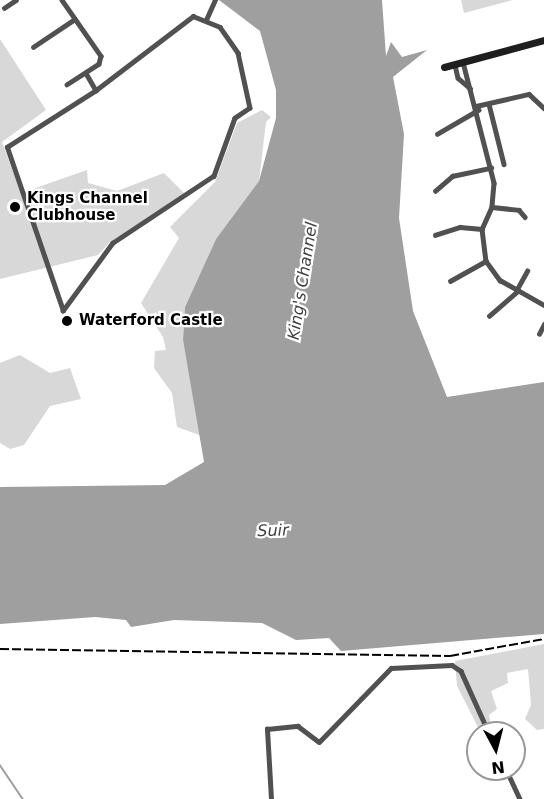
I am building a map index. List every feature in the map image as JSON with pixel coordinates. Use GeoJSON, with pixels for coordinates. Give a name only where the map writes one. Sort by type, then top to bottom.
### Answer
{"type":"FeatureCollection","features":[{"type":"Feature","properties":{"kind":"street"},"geometry":{"type":"LineString","coordinates":[[4,8],[16,0]]}},
{"type":"Feature","properties":{"kind":"street"},"geometry":{"type":"LineString","coordinates":[[62,0],[101,56],[86,73],[67,85]]}},
{"type":"Feature","properties":{"kind":"street"},"geometry":{"type":"LineString","coordinates":[[206,20],[215,0]]}},
{"type":"Feature","properties":{"kind":"street"},"geometry":{"type":"LineString","coordinates":[[191,18],[206,20],[222,29],[238,52],[250,108],[235,118],[214,176],[113,243],[63,311],[7,147],[96,90],[191,18]]}},
{"type":"Feature","properties":{"kind":"street"},"geometry":{"type":"LineString","coordinates":[[33,47],[75,19]]}},
{"type":"Feature","properties":{"kind":"street"},"geometry":{"type":"LineString","coordinates":[[444,67],[544,40]]}},
{"type":"Feature","properties":{"kind":"street"},"geometry":{"type":"LineString","coordinates":[[463,62],[491,168],[492,207],[482,229],[486,261],[517,291],[544,305]]}},
{"type":"Feature","properties":{"kind":"street"},"geometry":{"type":"LineString","coordinates":[[455,65],[458,78],[470,88]]}},
{"type":"Feature","properties":{"kind":"street"},"geometry":{"type":"LineString","coordinates":[[86,73],[96,90]]}},
{"type":"Feature","properties":{"kind":"street"},"geometry":{"type":"LineString","coordinates":[[437,134],[477,108],[529,94],[544,108]]}},
{"type":"Feature","properties":{"kind":"street"},"geometry":{"type":"LineString","coordinates":[[489,104],[504,164]]}},
{"type":"Feature","properties":{"kind":"street"},"geometry":{"type":"LineString","coordinates":[[435,191],[452,176],[491,168]]}},
{"type":"Feature","properties":{"kind":"street"},"geometry":{"type":"LineString","coordinates":[[492,207],[519,210],[525,217]]}},
{"type":"Feature","properties":{"kind":"street"},"geometry":{"type":"LineString","coordinates":[[435,235],[460,227],[482,229]]}},
{"type":"Feature","properties":{"kind":"street"},"geometry":{"type":"LineString","coordinates":[[450,281],[486,261]]}},
{"type":"Feature","properties":{"kind":"street"},"geometry":{"type":"LineString","coordinates":[[489,316],[517,291],[528,271]]}},
{"type":"Feature","properties":{"kind":"street"},"geometry":{"type":"LineString","coordinates":[[539,334],[544,324]]}},
{"type":"Feature","properties":{"kind":"street"},"geometry":{"type":"LineString","coordinates":[[271,799],[267,729],[298,726],[319,742],[391,668],[452,665],[461,671],[484,721]]}},
{"type":"Feature","properties":{"kind":"street"},"geometry":{"type":"LineString","coordinates":[[512,781],[520,799]]}},
{"type":"Feature","properties":{"kind":"shaded area"},"geometry":{"type":"Polygon","coordinates":[[[461,0],[513,0],[464,13],[461,0]]]}},
{"type":"Feature","properties":{"kind":"shaded area"},"geometry":{"type":"Polygon","coordinates":[[[0,39],[46,110],[2,142],[21,193],[87,170],[88,183],[117,191],[164,173],[187,196],[110,242],[98,255],[0,279],[0,39]]]}},
{"type":"Feature","properties":{"kind":"shaded area"},"geometry":{"type":"Polygon","coordinates":[[[262,110],[271,117],[266,122],[259,181],[216,239],[185,307],[183,340],[202,436],[177,427],[172,393],[154,368],[155,351],[166,350],[163,337],[141,303],[179,238],[170,227],[215,182],[237,123],[262,110]]]}},
{"type":"Feature","properties":{"kind":"shaded area"},"geometry":{"type":"Polygon","coordinates":[[[20,355],[50,373],[70,368],[81,399],[50,406],[24,445],[10,449],[0,443],[0,363],[20,355]]]}},
{"type":"Feature","properties":{"kind":"shaded area"},"geometry":{"type":"Polygon","coordinates":[[[544,644],[544,729],[537,730],[525,719],[531,705],[528,669],[507,673],[508,683],[491,691],[497,709],[489,715],[490,721],[475,721],[457,686],[455,661],[544,644]]]}},
{"type":"Feature","properties":{"kind":"water"},"geometry":{"type":"Polygon","coordinates":[[[219,0],[382,0],[386,56],[391,42],[402,57],[427,50],[393,77],[404,134],[399,218],[413,311],[447,397],[544,382],[544,634],[341,651],[329,638],[296,640],[262,623],[174,620],[131,627],[126,620],[95,617],[0,624],[0,487],[165,485],[204,462],[183,340],[185,307],[216,239],[259,181],[276,118],[276,90],[260,31],[219,0]]]}},
{"type":"Feature","properties":{"kind":"waterway"},"geometry":{"type":"LineString","coordinates":[[0,765],[23,799]]}},
{"type":"Feature","properties":{"kind":"railway"},"geometry":{"type":"LineString","coordinates":[[0,649],[450,656],[544,639]]}},
{"type":"Feature","properties":{"kind":"place","name":"Kings Channel Clubhouse"},"geometry":{"type":"Point","coordinates":[15,207]}},
{"type":"Feature","properties":{"kind":"place","name":"Waterford Castle"},"geometry":{"type":"Point","coordinates":[67,321]}},
{"type":"Feature","properties":{"kind":"water label","name":"King's Channel"},"geometry":{"type":"Point","coordinates":[303,281]}},
{"type":"Feature","properties":{"kind":"water label","name":"Suir"},"geometry":{"type":"Point","coordinates":[273,531]}}]}
